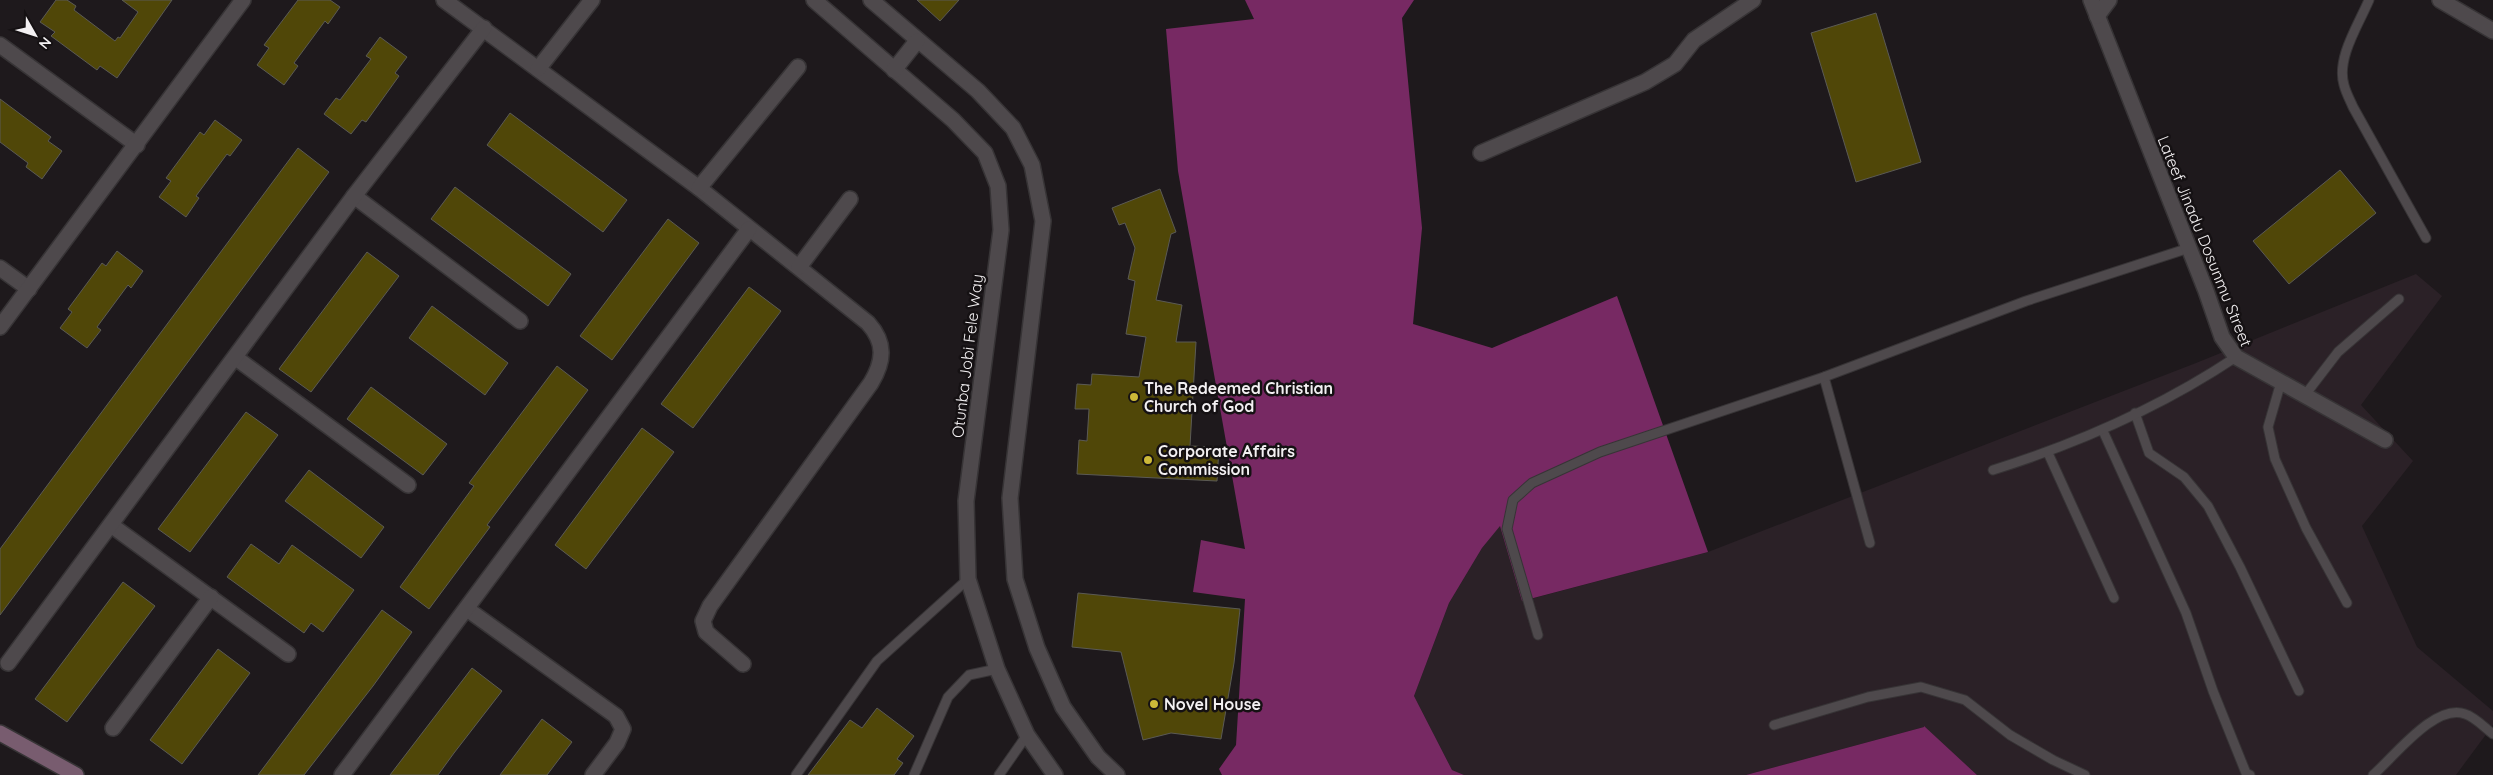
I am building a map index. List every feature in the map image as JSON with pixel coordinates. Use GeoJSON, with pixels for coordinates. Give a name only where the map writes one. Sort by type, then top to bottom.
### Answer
{"type":"FeatureCollection","features":[{"type":"Feature","properties":{"kind":"main road"},"geometry":{"type":"LineString","coordinates":[[0,733],[76,775]]}},
{"type":"Feature","properties":{"kind":"street"},"geometry":{"type":"LineString","coordinates":[[0,327],[243,0]]}},
{"type":"Feature","properties":{"kind":"street"},"geometry":{"type":"LineString","coordinates":[[444,0],[699,188],[868,323],[879,335],[881,355],[879,370],[710,606],[703,621],[706,632],[743,664]]}},
{"type":"Feature","properties":{"kind":"street"},"geometry":{"type":"LineString","coordinates":[[538,69],[592,0]]}},
{"type":"Feature","properties":{"kind":"street","name":"Otunba Jobi Fele Way"},"geometry":{"type":"LineString","coordinates":[[814,0],[953,120],[985,153],[998,186],[1001,230],[966,501],[968,579],[997,669],[1027,735],[1056,775]]}},
{"type":"Feature","properties":{"kind":"street"},"geometry":{"type":"LineString","coordinates":[[870,0],[978,91],[1013,128],[1032,165],[1043,221],[1010,498],[1015,579],[1037,648],[1063,706],[1098,757],[1116,775]]}},
{"type":"Feature","properties":{"kind":"street"},"geometry":{"type":"LineString","coordinates":[[1481,153],[1645,82],[1675,64],[1694,40],[1753,0]]}},
{"type":"Feature","properties":{"kind":"street","name":"Lateef Jinadu Dosunmu Street"},"geometry":{"type":"LineString","coordinates":[[2091,0],[2222,336],[2236,357]]}},
{"type":"Feature","properties":{"kind":"street"},"geometry":{"type":"LineString","coordinates":[[2097,16],[2108,0]]}},
{"type":"Feature","properties":{"kind":"street"},"geometry":{"type":"LineString","coordinates":[[2440,0],[2493,31]]}},
{"type":"Feature","properties":{"kind":"street"},"geometry":{"type":"LineString","coordinates":[[8,663],[236,358],[354,196],[484,28]]}},
{"type":"Feature","properties":{"kind":"street"},"geometry":{"type":"LineString","coordinates":[[894,70],[917,41]]}},
{"type":"Feature","properties":{"kind":"street"},"geometry":{"type":"LineString","coordinates":[[0,45],[137,145]]}},
{"type":"Feature","properties":{"kind":"street"},"geometry":{"type":"LineString","coordinates":[[699,188],[798,67]]}},
{"type":"Feature","properties":{"kind":"street"},"geometry":{"type":"LineString","coordinates":[[354,196],[520,322]]}},
{"type":"Feature","properties":{"kind":"street"},"geometry":{"type":"LineString","coordinates":[[799,267],[850,199]]}},
{"type":"Feature","properties":{"kind":"street"},"geometry":{"type":"LineString","coordinates":[[342,775],[750,229]]}},
{"type":"Feature","properties":{"kind":"street"},"geometry":{"type":"LineString","coordinates":[[0,268],[29,289]]}},
{"type":"Feature","properties":{"kind":"street"},"geometry":{"type":"LineString","coordinates":[[2236,357],[2385,440]]}},
{"type":"Feature","properties":{"kind":"street"},"geometry":{"type":"LineString","coordinates":[[236,358],[408,485]]}},
{"type":"Feature","properties":{"kind":"street"},"geometry":{"type":"LineString","coordinates":[[111,525],[288,654]]}},
{"type":"Feature","properties":{"kind":"street"},"geometry":{"type":"LineString","coordinates":[[113,728],[212,597]]}},
{"type":"Feature","properties":{"kind":"street"},"geometry":{"type":"LineString","coordinates":[[466,609],[616,716],[622,729],[617,743],[593,775]]}},
{"type":"Feature","properties":{"kind":"lane"},"geometry":{"type":"LineString","coordinates":[[2369,0],[2346,55],[2342,70],[2344,85],[2353,107],[2426,238]]}},
{"type":"Feature","properties":{"kind":"lane"},"geometry":{"type":"LineString","coordinates":[[1538,635],[1507,529],[1513,500],[1532,483],[1600,452],[1824,377],[2026,301],[2189,248]]}},
{"type":"Feature","properties":{"kind":"lane"},"geometry":{"type":"LineString","coordinates":[[2305,395],[2338,352],[2399,299]]}},
{"type":"Feature","properties":{"kind":"lane","name":"Lateef Jinadu Dosunmu Street"},"geometry":{"type":"LineString","coordinates":[[1993,470],[2048,453],[2103,431],[2134,413],[2200,381],[2236,357]]}},
{"type":"Feature","properties":{"kind":"lane"},"geometry":{"type":"LineString","coordinates":[[1824,377],[1870,542]]}},
{"type":"Feature","properties":{"kind":"lane"},"geometry":{"type":"LineString","coordinates":[[2281,382],[2268,428],[2275,459],[2306,528],[2347,603]]}},
{"type":"Feature","properties":{"kind":"lane"},"geometry":{"type":"LineString","coordinates":[[2134,413],[2149,453],[2184,477],[2208,506],[2240,567],[2299,691]]}},
{"type":"Feature","properties":{"kind":"lane"},"geometry":{"type":"LineString","coordinates":[[2103,431],[2186,613],[2213,691],[2247,774]]}},
{"type":"Feature","properties":{"kind":"lane"},"geometry":{"type":"LineString","coordinates":[[2048,453],[2114,598]]}},
{"type":"Feature","properties":{"kind":"lane"},"geometry":{"type":"LineString","coordinates":[[796,775],[877,661],[968,579]]}},
{"type":"Feature","properties":{"kind":"lane"},"geometry":{"type":"LineString","coordinates":[[914,775],[948,697],[969,675],[997,669]]}},
{"type":"Feature","properties":{"kind":"lane"},"geometry":{"type":"LineString","coordinates":[[1774,725],[1868,697],[1921,687],[1965,700],[2010,735],[2053,760],[2085,775]]}},
{"type":"Feature","properties":{"kind":"lane"},"geometry":{"type":"LineString","coordinates":[[2373,775],[2428,723],[2448,712],[2466,714],[2493,734]]}},
{"type":"Feature","properties":{"kind":"lane"},"geometry":{"type":"LineString","coordinates":[[999,775],[1027,735]]}},
{"type":"Feature","properties":{"kind":"shaded area"},"geometry":{"type":"Polygon","coordinates":[[[1245,0],[1414,0],[1402,18],[1422,228],[1413,324],[1492,348],[1617,296],[1708,552],[1522,601],[1500,526],[1482,548],[1449,603],[1414,696],[1452,770],[1464,775],[1222,775],[1219,769],[1236,745],[1245,599],[1193,592],[1201,540],[1245,549],[1178,171],[1166,29],[1254,19],[1245,0]]]}},
{"type":"Feature","properties":{"kind":"shaded area"},"geometry":{"type":"Polygon","coordinates":[[[2416,274],[2442,296],[2361,405],[2413,461],[2362,526],[2417,647],[2493,711],[2493,725],[2456,775],[1977,775],[1924,727],[1746,775],[1464,775],[1452,770],[1414,696],[1449,603],[1482,548],[1500,525],[1523,601],[1708,552],[2196,363],[2416,274]]]}},
{"type":"Feature","properties":{"kind":"shaded area"},"geometry":{"type":"Polygon","coordinates":[[[1924,727],[1977,775],[1746,775],[1924,727]]]}},
{"type":"Feature","properties":{"kind":"building"},"geometry":{"type":"Polygon","coordinates":[[[56,0],[67,0],[76,6],[74,10],[115,41],[118,37],[120,38],[138,12],[122,0],[172,0],[117,78],[100,66],[97,70],[51,36],[55,32],[40,22],[56,0]]]}},
{"type":"Feature","properties":{"kind":"building"},"geometry":{"type":"Polygon","coordinates":[[[298,0],[330,0],[340,7],[328,24],[325,21],[294,63],[298,66],[284,85],[257,65],[269,48],[264,45],[298,0]]]}},
{"type":"Feature","properties":{"kind":"building"},"geometry":{"type":"Polygon","coordinates":[[[917,0],[959,0],[940,21],[917,0]]]}},
{"type":"Feature","properties":{"kind":"building"},"geometry":{"type":"Polygon","coordinates":[[[1876,13],[1921,162],[1856,182],[1811,33],[1876,13]]]}},
{"type":"Feature","properties":{"kind":"building"},"geometry":{"type":"Polygon","coordinates":[[[380,37],[407,57],[395,73],[399,76],[366,122],[362,120],[351,134],[324,114],[336,98],[340,100],[371,59],[366,56],[380,37]]]}},
{"type":"Feature","properties":{"kind":"building"},"geometry":{"type":"Polygon","coordinates":[[[0,99],[51,137],[48,141],[62,151],[42,179],[26,167],[28,163],[0,142],[0,99]]]}},
{"type":"Feature","properties":{"kind":"building"},"geometry":{"type":"Polygon","coordinates":[[[510,113],[627,200],[603,232],[487,145],[510,113]]]}},
{"type":"Feature","properties":{"kind":"building"},"geometry":{"type":"Polygon","coordinates":[[[215,120],[242,140],[230,156],[227,154],[196,196],[199,198],[186,217],[159,197],[171,181],[166,178],[200,132],[204,135],[215,120]]]}},
{"type":"Feature","properties":{"kind":"building"},"geometry":{"type":"Polygon","coordinates":[[[298,148],[329,172],[0,615],[0,549],[298,148]]]}},
{"type":"Feature","properties":{"kind":"building"},"geometry":{"type":"Polygon","coordinates":[[[2340,170],[2376,213],[2289,284],[2253,241],[2340,170]]]}},
{"type":"Feature","properties":{"kind":"building"},"geometry":{"type":"Polygon","coordinates":[[[455,187],[571,274],[548,306],[431,219],[455,187]]]}},
{"type":"Feature","properties":{"kind":"building"},"geometry":{"type":"Polygon","coordinates":[[[1160,189],[1176,232],[1171,234],[1156,300],[1182,305],[1176,342],[1196,342],[1190,446],[1219,447],[1217,481],[1077,474],[1079,440],[1087,441],[1089,409],[1075,409],[1077,384],[1091,385],[1092,374],[1139,377],[1146,337],[1126,334],[1135,281],[1128,279],[1135,248],[1125,223],[1119,225],[1112,208],[1160,189]]]}},
{"type":"Feature","properties":{"kind":"building"},"geometry":{"type":"Polygon","coordinates":[[[668,219],[699,243],[612,360],[580,336],[668,219]]]}},
{"type":"Feature","properties":{"kind":"building"},"geometry":{"type":"Polygon","coordinates":[[[117,251],[143,271],[131,288],[128,285],[97,327],[101,330],[87,348],[60,328],[72,312],[68,309],[102,263],[106,266],[117,251]]]}},
{"type":"Feature","properties":{"kind":"building"},"geometry":{"type":"Polygon","coordinates":[[[367,252],[399,276],[311,392],[279,369],[367,252]]]}},
{"type":"Feature","properties":{"kind":"building"},"geometry":{"type":"Polygon","coordinates":[[[749,287],[781,311],[693,428],[661,404],[749,287]]]}},
{"type":"Feature","properties":{"kind":"building"},"geometry":{"type":"Polygon","coordinates":[[[432,306],[508,363],[485,395],[409,338],[432,306]]]}},
{"type":"Feature","properties":{"kind":"building"},"geometry":{"type":"Polygon","coordinates":[[[557,366],[588,390],[487,525],[490,527],[429,609],[400,587],[474,486],[469,483],[557,366]]]}},
{"type":"Feature","properties":{"kind":"building"},"geometry":{"type":"Polygon","coordinates":[[[371,387],[447,444],[423,475],[347,419],[371,387]]]}},
{"type":"Feature","properties":{"kind":"building"},"geometry":{"type":"Polygon","coordinates":[[[246,412],[278,435],[190,552],[158,529],[246,412]]]}},
{"type":"Feature","properties":{"kind":"building"},"geometry":{"type":"Polygon","coordinates":[[[642,428],[674,452],[586,569],[555,545],[642,428]]]}},
{"type":"Feature","properties":{"kind":"building"},"geometry":{"type":"Polygon","coordinates":[[[309,470],[384,527],[361,558],[285,501],[309,470]]]}},
{"type":"Feature","properties":{"kind":"building"},"geometry":{"type":"Polygon","coordinates":[[[251,544],[279,564],[292,545],[354,590],[323,632],[311,623],[304,633],[227,577],[251,544]]]}},
{"type":"Feature","properties":{"kind":"building"},"geometry":{"type":"Polygon","coordinates":[[[123,582],[155,606],[67,722],[35,699],[123,582]]]}},
{"type":"Feature","properties":{"kind":"building"},"geometry":{"type":"Polygon","coordinates":[[[1078,593],[1240,609],[1234,663],[1221,739],[1171,733],[1143,740],[1121,652],[1072,647],[1078,593]]]}},
{"type":"Feature","properties":{"kind":"building"},"geometry":{"type":"Polygon","coordinates":[[[382,610],[412,632],[373,686],[304,775],[258,775],[382,610]]]}},
{"type":"Feature","properties":{"kind":"building"},"geometry":{"type":"Polygon","coordinates":[[[218,649],[250,673],[182,764],[150,740],[218,649]]]}},
{"type":"Feature","properties":{"kind":"building"},"geometry":{"type":"Polygon","coordinates":[[[472,668],[502,691],[438,775],[390,775],[472,668]]]}},
{"type":"Feature","properties":{"kind":"building"},"geometry":{"type":"Polygon","coordinates":[[[877,708],[914,736],[897,759],[903,763],[894,775],[808,775],[850,720],[862,728],[877,708]]]}},
{"type":"Feature","properties":{"kind":"building"},"geometry":{"type":"Polygon","coordinates":[[[542,719],[572,742],[547,775],[500,775],[542,719]]]}},
{"type":"Feature","properties":{"kind":"place","name":"The Redeemed Christian Church of God"},"geometry":{"type":"Point","coordinates":[1134,397]}},
{"type":"Feature","properties":{"kind":"place","name":"Corporate Affairs Commission"},"geometry":{"type":"Point","coordinates":[1148,460]}},
{"type":"Feature","properties":{"kind":"place","name":"Novel House"},"geometry":{"type":"Point","coordinates":[1154,704]}}]}
